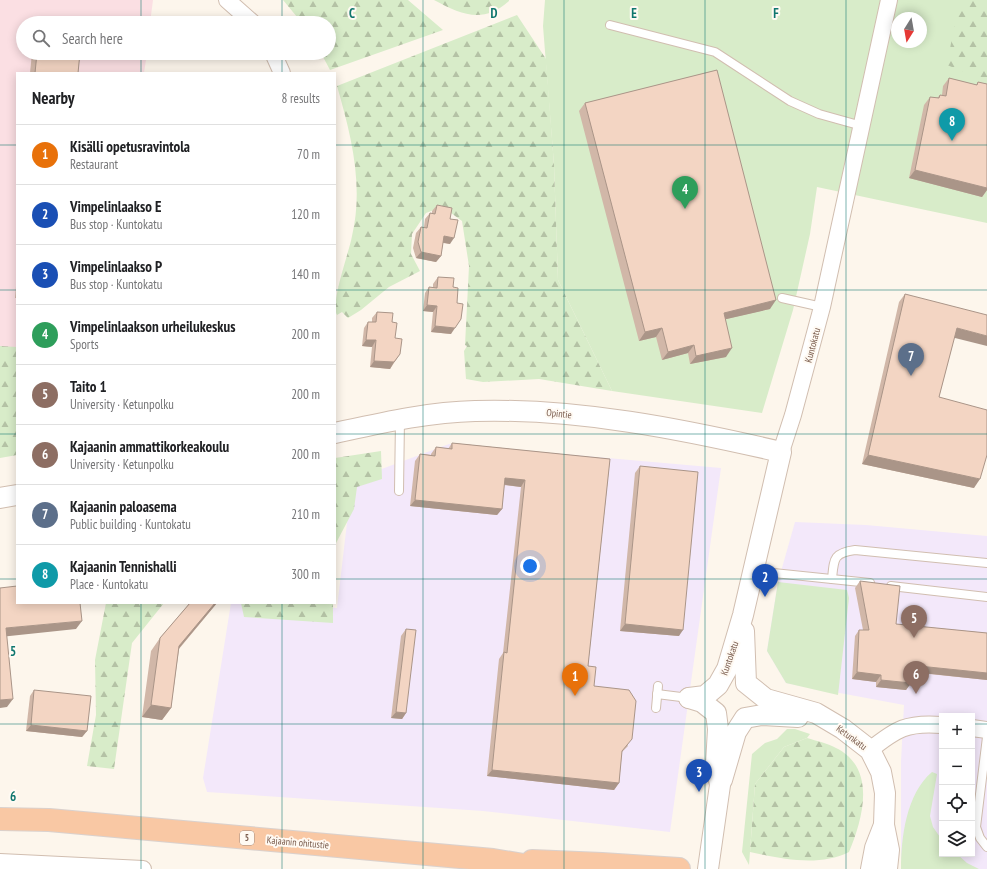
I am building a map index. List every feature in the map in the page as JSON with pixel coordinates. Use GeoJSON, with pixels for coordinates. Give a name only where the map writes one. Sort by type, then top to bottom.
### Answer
{"type":"FeatureCollection","features":[{"type":"Feature","properties":{"kind":"highway","name":"Kajaanin ohitustie"},"geometry":{"type":"LineString","coordinates":[[0,819],[57,821],[493,860],[547,869]]}},
{"type":"Feature","properties":{"kind":"highway","name":"5"},"geometry":{"type":"LineString","coordinates":[[493,860],[602,864],[675,869]]}},
{"type":"Feature","properties":{"kind":"street"},"geometry":{"type":"LineString","coordinates":[[227,0],[245,16]]}},
{"type":"Feature","properties":{"kind":"street","name":"Kuntokatu"},"geometry":{"type":"LineString","coordinates":[[718,685],[727,669],[743,615],[781,452],[793,415],[822,307],[889,0]]}},
{"type":"Feature","properties":{"kind":"street"},"geometry":{"type":"LineString","coordinates":[[276,60],[282,72]]}},
{"type":"Feature","properties":{"kind":"street","name":"Opintie"},"geometry":{"type":"LineString","coordinates":[[336,433],[400,419],[475,410],[540,412],[612,419],[781,452]]}},
{"type":"Feature","properties":{"kind":"street"},"geometry":{"type":"LineString","coordinates":[[0,498],[16,495]]}},
{"type":"Feature","properties":{"kind":"street"},"geometry":{"type":"LineString","coordinates":[[743,615],[746,683]]}},
{"type":"Feature","properties":{"kind":"street"},"geometry":{"type":"LineString","coordinates":[[689,698],[705,696],[723,681],[735,679],[746,683],[751,688],[755,701],[754,708],[736,732],[720,785],[708,869]]}},
{"type":"Feature","properties":{"kind":"street","name":"Ketunkatu"},"geometry":{"type":"LineString","coordinates":[[746,683],[766,699],[816,713],[852,735],[870,750],[882,772],[884,782],[884,826],[889,850],[887,869]]}},
{"type":"Feature","properties":{"kind":"street"},"geometry":{"type":"LineString","coordinates":[[718,685],[714,690],[712,702],[716,714],[718,729],[716,764],[720,785]]}},
{"type":"Feature","properties":{"kind":"street"},"geometry":{"type":"LineString","coordinates":[[689,698],[702,702],[726,721],[733,722],[745,718]]}},
{"type":"Feature","properties":{"kind":"street","name":"Ketunkatu"},"geometry":{"type":"LineString","coordinates":[[745,718],[780,715],[828,720]]}},
{"type":"Feature","properties":{"kind":"street"},"geometry":{"type":"LineString","coordinates":[[870,750],[889,735],[907,726],[924,724],[939,725]]}},
{"type":"Feature","properties":{"kind":"street"},"geometry":{"type":"LineString","coordinates":[[975,728],[987,730]]}},
{"type":"Feature","properties":{"kind":"street","name":"Ketunkatu"},"geometry":{"type":"LineString","coordinates":[[871,869],[875,848],[884,826]]}},
{"type":"Feature","properties":{"kind":"street"},"geometry":{"type":"LineString","coordinates":[[0,862],[143,869]]}},
{"type":"Feature","properties":{"kind":"lane"},"geometry":{"type":"LineString","coordinates":[[610,25],[715,52],[790,101],[819,114],[862,126]]}},
{"type":"Feature","properties":{"kind":"lane"},"geometry":{"type":"LineString","coordinates":[[782,298],[822,307]]}},
{"type":"Feature","properties":{"kind":"lane"},"geometry":{"type":"LineString","coordinates":[[399,491],[400,419]]}},
{"type":"Feature","properties":{"kind":"lane"},"geometry":{"type":"LineString","coordinates":[[832,579],[834,560],[843,551],[855,550],[987,563]]}},
{"type":"Feature","properties":{"kind":"lane"},"geometry":{"type":"LineString","coordinates":[[753,571],[987,597]]}},
{"type":"Feature","properties":{"kind":"lane"},"geometry":{"type":"LineString","coordinates":[[656,708],[657,690],[689,698]]}},
{"type":"Feature","properties":{"kind":"lane"},"geometry":{"type":"LineString","coordinates":[[987,737],[976,827],[980,838],[987,847]]}},
{"type":"Feature","properties":{"kind":"shaded area"},"geometry":{"type":"Polygon","coordinates":[[[0,0],[153,0],[151,16],[16,16],[16,60],[146,60],[144,72],[16,72],[16,363],[0,361],[0,0]]]}},
{"type":"Feature","properties":{"kind":"shaded area"},"geometry":{"type":"Polygon","coordinates":[[[449,444],[721,468],[670,832],[483,811],[207,792],[203,778],[231,604],[280,604],[337,608],[352,480],[449,444]]]}},
{"type":"Feature","properties":{"kind":"shaded area"},"geometry":{"type":"Polygon","coordinates":[[[795,522],[866,525],[987,536],[987,869],[901,869],[901,761],[904,705],[786,683],[767,651],[778,582],[795,522]]]}},
{"type":"Feature","properties":{"kind":"green space"},"geometry":{"type":"Polygon","coordinates":[[[283,0],[408,0],[443,30],[330,70],[325,60],[336,60],[336,16],[296,16],[283,0]]]}},
{"type":"Feature","properties":{"kind":"green space"},"geometry":{"type":"Polygon","coordinates":[[[434,0],[509,1],[490,13],[472,15],[454,10],[434,0]]]}},
{"type":"Feature","properties":{"kind":"green space"},"geometry":{"type":"Polygon","coordinates":[[[545,0],[987,0],[987,223],[817,187],[810,234],[793,310],[762,413],[612,391],[558,280],[554,165],[543,26],[545,0]]]}},
{"type":"Feature","properties":{"kind":"green space"},"geometry":{"type":"Polygon","coordinates":[[[959,0],[987,0],[987,81],[947,65],[959,0]]]}},
{"type":"Feature","properties":{"kind":"green space"},"geometry":{"type":"Polygon","coordinates":[[[517,15],[546,59],[554,165],[558,280],[612,391],[539,379],[483,382],[466,379],[464,351],[467,346],[465,345],[469,266],[462,221],[451,213],[439,208],[426,213],[412,234],[411,254],[420,271],[389,287],[361,310],[348,318],[342,312],[337,315],[336,300],[352,236],[357,198],[351,142],[337,86],[517,15]]]}},
{"type":"Feature","properties":{"kind":"green space"},"geometry":{"type":"Polygon","coordinates":[[[0,346],[16,347],[16,455],[0,458],[0,346]]]}},
{"type":"Feature","properties":{"kind":"green space"},"geometry":{"type":"Polygon","coordinates":[[[381,451],[382,479],[357,487],[354,509],[336,543],[336,458],[381,451]]]}},
{"type":"Feature","properties":{"kind":"green space"},"geometry":{"type":"Polygon","coordinates":[[[778,582],[847,590],[849,598],[838,695],[786,683],[767,651],[778,582]]]}},
{"type":"Feature","properties":{"kind":"green space"},"geometry":{"type":"Polygon","coordinates":[[[106,604],[163,604],[132,643],[114,769],[87,766],[96,715],[95,660],[106,604]]]}},
{"type":"Feature","properties":{"kind":"green space"},"geometry":{"type":"Polygon","coordinates":[[[241,604],[333,604],[333,623],[244,617],[241,604]]]}},
{"type":"Feature","properties":{"kind":"green space"},"geometry":{"type":"Polygon","coordinates":[[[787,729],[795,729],[810,734],[807,738],[784,747],[755,784],[749,865],[742,852],[752,754],[765,743],[777,739],[787,729]]]}},
{"type":"Feature","properties":{"kind":"green space"},"geometry":{"type":"Polygon","coordinates":[[[807,738],[826,743],[849,757],[857,768],[862,781],[862,810],[859,825],[849,852],[837,857],[825,859],[800,860],[750,852],[755,784],[784,747],[807,738]]]}},
{"type":"Feature","properties":{"kind":"green space"},"geometry":{"type":"Polygon","coordinates":[[[932,772],[937,774],[930,816],[933,827],[939,836],[939,857],[960,857],[967,863],[979,869],[901,869],[902,844],[907,817],[916,792],[923,781],[932,772]]]}},
{"type":"Feature","properties":{"kind":"building"},"geometry":{"type":"Polygon","coordinates":[[[36,60],[79,60],[78,72],[35,72],[36,60]]]}},
{"type":"Feature","properties":{"kind":"building"},"geometry":{"type":"Polygon","coordinates":[[[717,70],[776,300],[724,313],[732,348],[696,356],[694,345],[668,352],[662,328],[645,332],[585,103],[717,70]]]}},
{"type":"Feature","properties":{"kind":"building"},"geometry":{"type":"Polygon","coordinates":[[[949,78],[977,85],[978,82],[987,84],[987,188],[915,170],[930,97],[939,98],[940,95],[946,96],[949,78]]]}},
{"type":"Feature","properties":{"kind":"building"},"geometry":{"type":"Polygon","coordinates":[[[437,205],[452,208],[450,219],[458,220],[454,238],[444,236],[441,256],[421,252],[418,242],[421,227],[427,228],[430,213],[435,214],[437,205]]]}},
{"type":"Feature","properties":{"kind":"building"},"geometry":{"type":"Polygon","coordinates":[[[438,277],[454,278],[453,287],[458,288],[457,303],[463,304],[461,319],[455,328],[435,326],[437,306],[427,305],[429,287],[437,288],[438,277]]]}},
{"type":"Feature","properties":{"kind":"building"},"geometry":{"type":"Polygon","coordinates":[[[905,294],[987,315],[987,336],[957,328],[939,397],[987,410],[987,455],[980,479],[868,455],[905,294]]]}},
{"type":"Feature","properties":{"kind":"building"},"geometry":{"type":"Polygon","coordinates":[[[377,312],[393,313],[392,322],[397,323],[395,338],[402,339],[400,354],[394,362],[374,361],[376,340],[366,340],[368,322],[376,322],[377,312]]]}},
{"type":"Feature","properties":{"kind":"building"},"geometry":{"type":"Polygon","coordinates":[[[452,443],[610,459],[588,666],[596,667],[594,686],[629,690],[636,701],[632,739],[622,751],[619,783],[492,770],[504,652],[507,653],[525,480],[505,478],[502,509],[415,500],[420,454],[435,456],[436,447],[452,449],[452,443]]]}},
{"type":"Feature","properties":{"kind":"building"},"geometry":{"type":"Polygon","coordinates":[[[640,466],[698,472],[683,630],[625,624],[640,466]]]}},
{"type":"Feature","properties":{"kind":"building"},"geometry":{"type":"Polygon","coordinates":[[[860,581],[900,586],[896,624],[987,633],[987,673],[909,665],[911,683],[881,680],[881,675],[857,672],[859,630],[869,630],[860,581]]]}},
{"type":"Feature","properties":{"kind":"building"},"geometry":{"type":"Polygon","coordinates":[[[16,586],[16,604],[80,604],[82,621],[6,628],[13,699],[0,700],[0,588],[16,586]]]}},
{"type":"Feature","properties":{"kind":"building"},"geometry":{"type":"Polygon","coordinates":[[[189,604],[214,604],[179,646],[171,708],[151,705],[160,638],[189,604]]]}},
{"type":"Feature","properties":{"kind":"building"},"geometry":{"type":"Polygon","coordinates":[[[406,629],[416,630],[406,713],[396,712],[406,629]]]}},
{"type":"Feature","properties":{"kind":"building"},"geometry":{"type":"Polygon","coordinates":[[[34,690],[91,696],[87,731],[31,725],[34,690]]]}},
{"type":"Feature","properties":{"kind":"place","name":"Kajaanin Tennishalli"},"geometry":{"type":"Point","coordinates":[952,141]}},
{"type":"Feature","properties":{"kind":"place","name":"Vimpelinlaakson urheilukeskus"},"geometry":{"type":"Point","coordinates":[685,209]}},
{"type":"Feature","properties":{"kind":"place","name":"Kajaanin paloasema"},"geometry":{"type":"Point","coordinates":[911,376]}},
{"type":"Feature","properties":{"kind":"place","name":"Vimpelinlaakso E"},"geometry":{"type":"Point","coordinates":[765,597]}},
{"type":"Feature","properties":{"kind":"place","name":"Taito 1"},"geometry":{"type":"Point","coordinates":[914,638]}},
{"type":"Feature","properties":{"kind":"place","name":"Kajaanin ammattikorkeakoulu"},"geometry":{"type":"Point","coordinates":[916,694]}},
{"type":"Feature","properties":{"kind":"place","name":"Kisälli opetusravintola"},"geometry":{"type":"Point","coordinates":[575,696]}},
{"type":"Feature","properties":{"kind":"place","name":"Vimpelinlaakso P"},"geometry":{"type":"Point","coordinates":[699,792]}}]}
